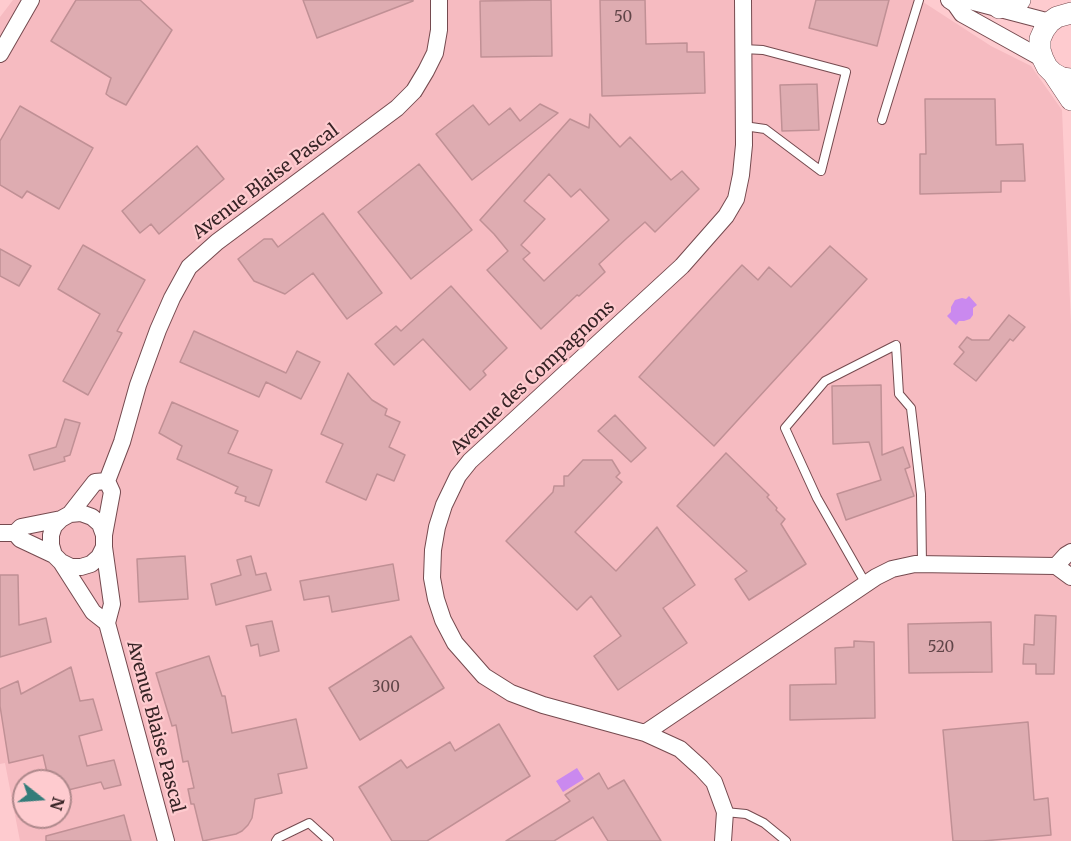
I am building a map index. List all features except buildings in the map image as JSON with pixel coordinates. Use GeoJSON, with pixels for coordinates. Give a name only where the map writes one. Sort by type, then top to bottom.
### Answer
{"type":"FeatureCollection","features":[{"type":"Feature","properties":{"kind":"street"},"geometry":{"type":"LineString","coordinates":[[0,54],[31,0]]}},
{"type":"Feature","properties":{"kind":"street","name":"Avenue Blaise Pascal"},"geometry":{"type":"LineString","coordinates":[[166,841],[107,623],[112,604],[104,541],[112,492],[107,481],[122,442],[138,385],[158,330],[189,267],[217,242],[397,108],[414,91],[435,53],[440,30],[439,0]]}},
{"type":"Feature","properties":{"kind":"street","name":"Avenue des Compagnons"},"geometry":{"type":"LineString","coordinates":[[645,733],[532,701],[511,693],[484,676],[454,643],[443,620],[432,578],[433,550],[444,505],[458,476],[470,461],[682,266],[726,216],[736,199],[744,145],[743,0]]}},
{"type":"Feature","properties":{"kind":"street"},"geometry":{"type":"LineString","coordinates":[[999,9],[1020,0]]}},
{"type":"Feature","properties":{"kind":"street"},"geometry":{"type":"LineString","coordinates":[[1056,70],[962,14],[959,1],[999,9],[1060,13]]}},
{"type":"Feature","properties":{"kind":"street"},"geometry":{"type":"LineString","coordinates":[[1060,13],[1044,30],[1040,50],[1056,70],[1071,100]]}},
{"type":"Feature","properties":{"kind":"street"},"geometry":{"type":"LineString","coordinates":[[58,558],[51,545],[54,526],[66,516],[95,482],[107,481]]}},
{"type":"Feature","properties":{"kind":"street"},"geometry":{"type":"LineString","coordinates":[[81,513],[92,517],[100,525],[104,541],[99,557],[91,564],[71,567],[58,558],[7,533],[21,527],[81,513]]}},
{"type":"Feature","properties":{"kind":"street"},"geometry":{"type":"LineString","coordinates":[[1056,566],[1071,552]]}},
{"type":"Feature","properties":{"kind":"street","name":"Avenue Blaise Pascal"},"geometry":{"type":"LineString","coordinates":[[58,558],[93,612],[107,623]]}},
{"type":"Feature","properties":{"kind":"street"},"geometry":{"type":"LineString","coordinates":[[645,733],[866,584],[892,569],[915,564],[1056,566],[1071,577]]}},
{"type":"Feature","properties":{"kind":"street"},"geometry":{"type":"LineString","coordinates":[[645,733],[680,748],[714,782],[724,812],[723,841]]}},
{"type":"Feature","properties":{"kind":"lane"},"geometry":{"type":"LineString","coordinates":[[882,120],[919,0]]}},
{"type":"Feature","properties":{"kind":"lane"},"geometry":{"type":"LineString","coordinates":[[743,50],[763,50],[846,72],[821,171],[765,129],[744,126]]}},
{"type":"Feature","properties":{"kind":"lane"},"geometry":{"type":"LineString","coordinates":[[866,584],[817,498],[785,428],[825,381],[896,345],[900,394],[911,408],[921,494],[922,564]]}},
{"type":"Feature","properties":{"kind":"lane"},"geometry":{"type":"LineString","coordinates":[[724,812],[746,814],[764,823],[786,841]]}},
{"type":"Feature","properties":{"kind":"lane"},"geometry":{"type":"LineString","coordinates":[[276,841],[309,823],[328,841]]}},
{"type":"Feature","properties":{"kind":"shaded area"},"geometry":{"type":"Polygon","coordinates":[[[13,0],[920,0],[991,46],[1031,66],[1062,110],[1071,325],[1071,841],[20,841],[18,829],[72,829],[72,769],[12,769],[12,799],[5,763],[0,764],[0,17],[13,0]]]}},
{"type":"Feature","properties":{"kind":"shaded area"},"geometry":{"type":"Polygon","coordinates":[[[969,296],[977,305],[973,308],[973,315],[970,319],[959,321],[956,325],[947,316],[951,312],[951,307],[955,300],[966,299],[969,296]]]}},
{"type":"Feature","properties":{"kind":"shaded area"},"geometry":{"type":"Polygon","coordinates":[[[577,768],[584,779],[563,792],[556,781],[577,768]]]}}]}
